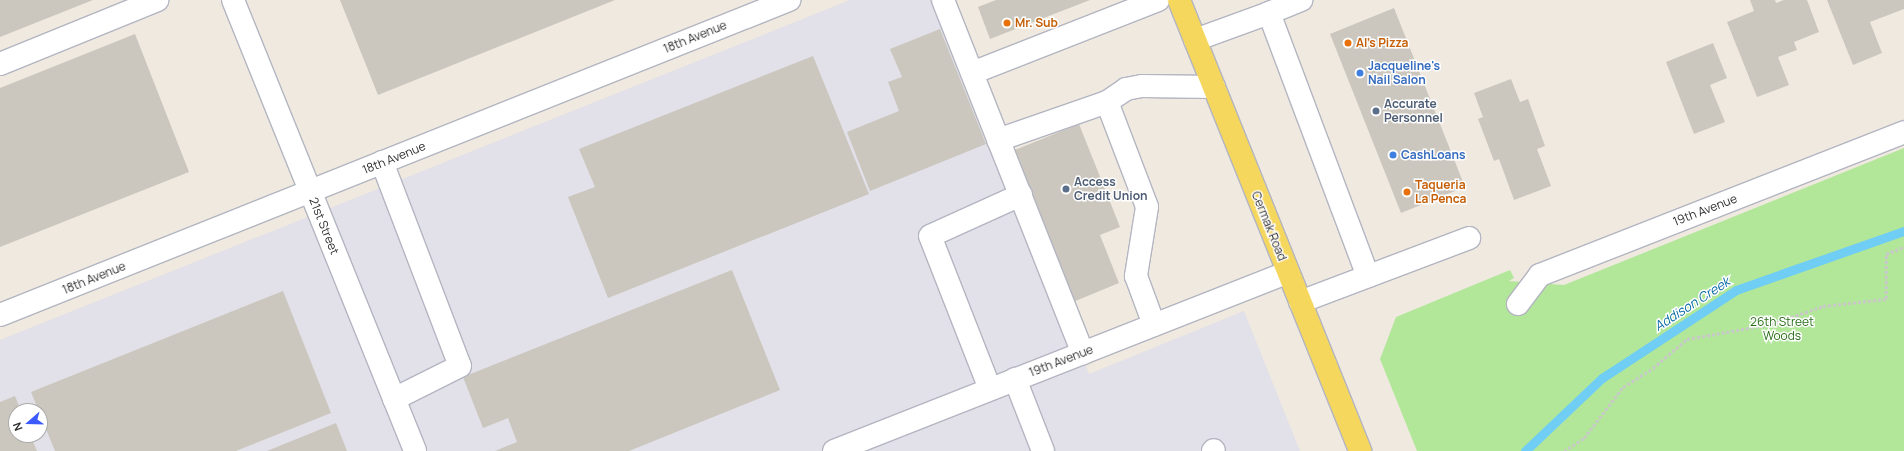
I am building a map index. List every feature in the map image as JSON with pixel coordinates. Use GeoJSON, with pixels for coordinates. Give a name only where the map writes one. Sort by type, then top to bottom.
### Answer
{"type":"FeatureCollection","features":[{"type":"Feature","properties":{"kind":"main road","name":"Cermak Road"},"geometry":{"type":"LineString","coordinates":[[1179,0],[1360,451]]}},
{"type":"Feature","properties":{"kind":"street"},"geometry":{"type":"LineString","coordinates":[[0,64],[158,0]]}},
{"type":"Feature","properties":{"kind":"street","name":"21st Street"},"geometry":{"type":"LineString","coordinates":[[233,0],[415,451]]}},
{"type":"Feature","properties":{"kind":"street","name":"18th Avenue"},"geometry":{"type":"LineString","coordinates":[[0,315],[789,0]]}},
{"type":"Feature","properties":{"kind":"street"},"geometry":{"type":"LineString","coordinates":[[943,0],[1083,353]]}},
{"type":"Feature","properties":{"kind":"street"},"geometry":{"type":"LineString","coordinates":[[972,73],[1158,0]]}},
{"type":"Feature","properties":{"kind":"street"},"geometry":{"type":"LineString","coordinates":[[1195,40],[1269,14],[1301,0]]}},
{"type":"Feature","properties":{"kind":"street"},"geometry":{"type":"LineString","coordinates":[[1269,14],[1368,276]]}},
{"type":"Feature","properties":{"kind":"street"},"geometry":{"type":"LineString","coordinates":[[998,140],[1107,102],[1126,89],[1142,86],[1214,87]]}},
{"type":"Feature","properties":{"kind":"street"},"geometry":{"type":"LineString","coordinates":[[1107,102],[1147,207],[1136,276],[1154,325]]}},
{"type":"Feature","properties":{"kind":"street","name":"19th Avenue"},"geometry":{"type":"LineString","coordinates":[[1518,304],[1540,275],[1904,132]]}},
{"type":"Feature","properties":{"kind":"street"},"geometry":{"type":"LineString","coordinates":[[382,162],[460,366],[394,398]]}},
{"type":"Feature","properties":{"kind":"street"},"geometry":{"type":"LineString","coordinates":[[990,389],[930,236],[1020,195]]}},
{"type":"Feature","properties":{"kind":"street"},"geometry":{"type":"LineString","coordinates":[[1300,302],[1469,238]]}},
{"type":"Feature","properties":{"kind":"street","name":"19th Avenue"},"geometry":{"type":"LineString","coordinates":[[834,451],[865,445],[990,389],[1288,272]]}},
{"type":"Feature","properties":{"kind":"street"},"geometry":{"type":"LineString","coordinates":[[1015,380],[1043,451]]}},
{"type":"Feature","properties":{"kind":"path"},"geometry":{"type":"LineString","coordinates":[[1564,451],[1584,438],[1623,387],[1653,368],[1687,338],[1772,324],[1823,306],[1886,299],[1886,254],[1904,247]]}},
{"type":"Feature","properties":{"kind":"shaded area"},"geometry":{"type":"Polygon","coordinates":[[[850,0],[940,0],[1089,374],[1244,311],[1300,451],[0,451],[0,340],[850,0]]]}},
{"type":"Feature","properties":{"kind":"green space","name":"26th Street Woods"},"geometry":{"type":"Polygon","coordinates":[[[1904,148],[1904,451],[1417,451],[1380,359],[1396,317],[1510,270],[1514,278],[1509,281],[1564,285],[1904,148]]]}},
{"type":"Feature","properties":{"kind":"building"},"geometry":{"type":"Polygon","coordinates":[[[0,0],[93,0],[0,37],[0,0]]]}},
{"type":"Feature","properties":{"kind":"building"},"geometry":{"type":"Polygon","coordinates":[[[340,0],[615,0],[378,95],[340,0]]]}},
{"type":"Feature","properties":{"kind":"building","name":"Mr. Sub"},"geometry":{"type":"Polygon","coordinates":[[[996,0],[1090,0],[990,39],[978,7],[996,0]]]}},
{"type":"Feature","properties":{"kind":"building"},"geometry":{"type":"Polygon","coordinates":[[[1750,0],[1775,0],[1776,3],[1784,0],[1807,0],[1819,32],[1794,42],[1797,50],[1778,57],[1789,85],[1757,97],[1727,22],[1754,11],[1750,0]]]}},
{"type":"Feature","properties":{"kind":"building"},"geometry":{"type":"Polygon","coordinates":[[[1827,0],[1904,0],[1904,9],[1870,22],[1882,53],[1853,65],[1827,0]]]}},
{"type":"Feature","properties":{"kind":"building"},"geometry":{"type":"Polygon","coordinates":[[[1394,8],[1465,187],[1401,213],[1330,34],[1394,8]]]}},
{"type":"Feature","properties":{"kind":"building"},"geometry":{"type":"Polygon","coordinates":[[[940,29],[986,144],[870,191],[847,132],[899,111],[888,82],[902,77],[890,49],[940,29]]]}},
{"type":"Feature","properties":{"kind":"building"},"geometry":{"type":"Polygon","coordinates":[[[135,34],[189,172],[0,247],[0,88],[135,34]]]}},
{"type":"Feature","properties":{"kind":"building"},"geometry":{"type":"Polygon","coordinates":[[[1713,43],[1727,78],[1710,85],[1725,122],[1694,134],[1666,62],[1713,43]]]}},
{"type":"Feature","properties":{"kind":"building"},"geometry":{"type":"Polygon","coordinates":[[[813,56],[869,194],[608,298],[568,197],[595,187],[579,149],[813,56]]]}},
{"type":"Feature","properties":{"kind":"building"},"geometry":{"type":"Polygon","coordinates":[[[1511,79],[1520,102],[1528,99],[1545,146],[1537,149],[1551,186],[1514,200],[1499,159],[1494,161],[1478,119],[1483,117],[1474,93],[1511,79]]]}},
{"type":"Feature","properties":{"kind":"building","name":"Access Credit Union"},"geometry":{"type":"Polygon","coordinates":[[[1079,124],[1120,227],[1100,235],[1119,283],[1073,302],[1012,151],[1079,124]]]}},
{"type":"Feature","properties":{"kind":"building"},"geometry":{"type":"Polygon","coordinates":[[[732,270],[780,390],[629,451],[495,451],[517,442],[508,418],[483,428],[463,377],[732,270]]]}},
{"type":"Feature","properties":{"kind":"building"},"geometry":{"type":"Polygon","coordinates":[[[283,291],[331,413],[236,451],[55,451],[48,434],[48,403],[35,403],[31,392],[283,291]]]}},
{"type":"Feature","properties":{"kind":"building"},"geometry":{"type":"Polygon","coordinates":[[[15,396],[18,403],[8,403],[8,443],[34,443],[37,451],[0,451],[0,402],[15,396]]]}},
{"type":"Feature","properties":{"kind":"building"},"geometry":{"type":"Polygon","coordinates":[[[336,423],[347,451],[267,451],[336,423]]]}},
{"type":"Feature","properties":{"kind":"waterway","name":"Addison Creek"},"geometry":{"type":"LineString","coordinates":[[1525,451],[1602,378],[1736,290],[1904,231]]}},
{"type":"Feature","properties":{"kind":"place","name":"Mr. Sub"},"geometry":{"type":"Point","coordinates":[1007,23]}},
{"type":"Feature","properties":{"kind":"place","name":"Al's Pizza"},"geometry":{"type":"Point","coordinates":[1348,43]}},
{"type":"Feature","properties":{"kind":"place","name":"Jacqueline's Nail Salon"},"geometry":{"type":"Point","coordinates":[1360,73]}},
{"type":"Feature","properties":{"kind":"place","name":"Accurate Personnel"},"geometry":{"type":"Point","coordinates":[1376,111]}},
{"type":"Feature","properties":{"kind":"place","name":"CashLoans"},"geometry":{"type":"Point","coordinates":[1393,155]}},
{"type":"Feature","properties":{"kind":"place","name":"Access Credit Union"},"geometry":{"type":"Point","coordinates":[1066,189]}},
{"type":"Feature","properties":{"kind":"place","name":"Taqueria La Penca"},"geometry":{"type":"Point","coordinates":[1407,192]}}]}
